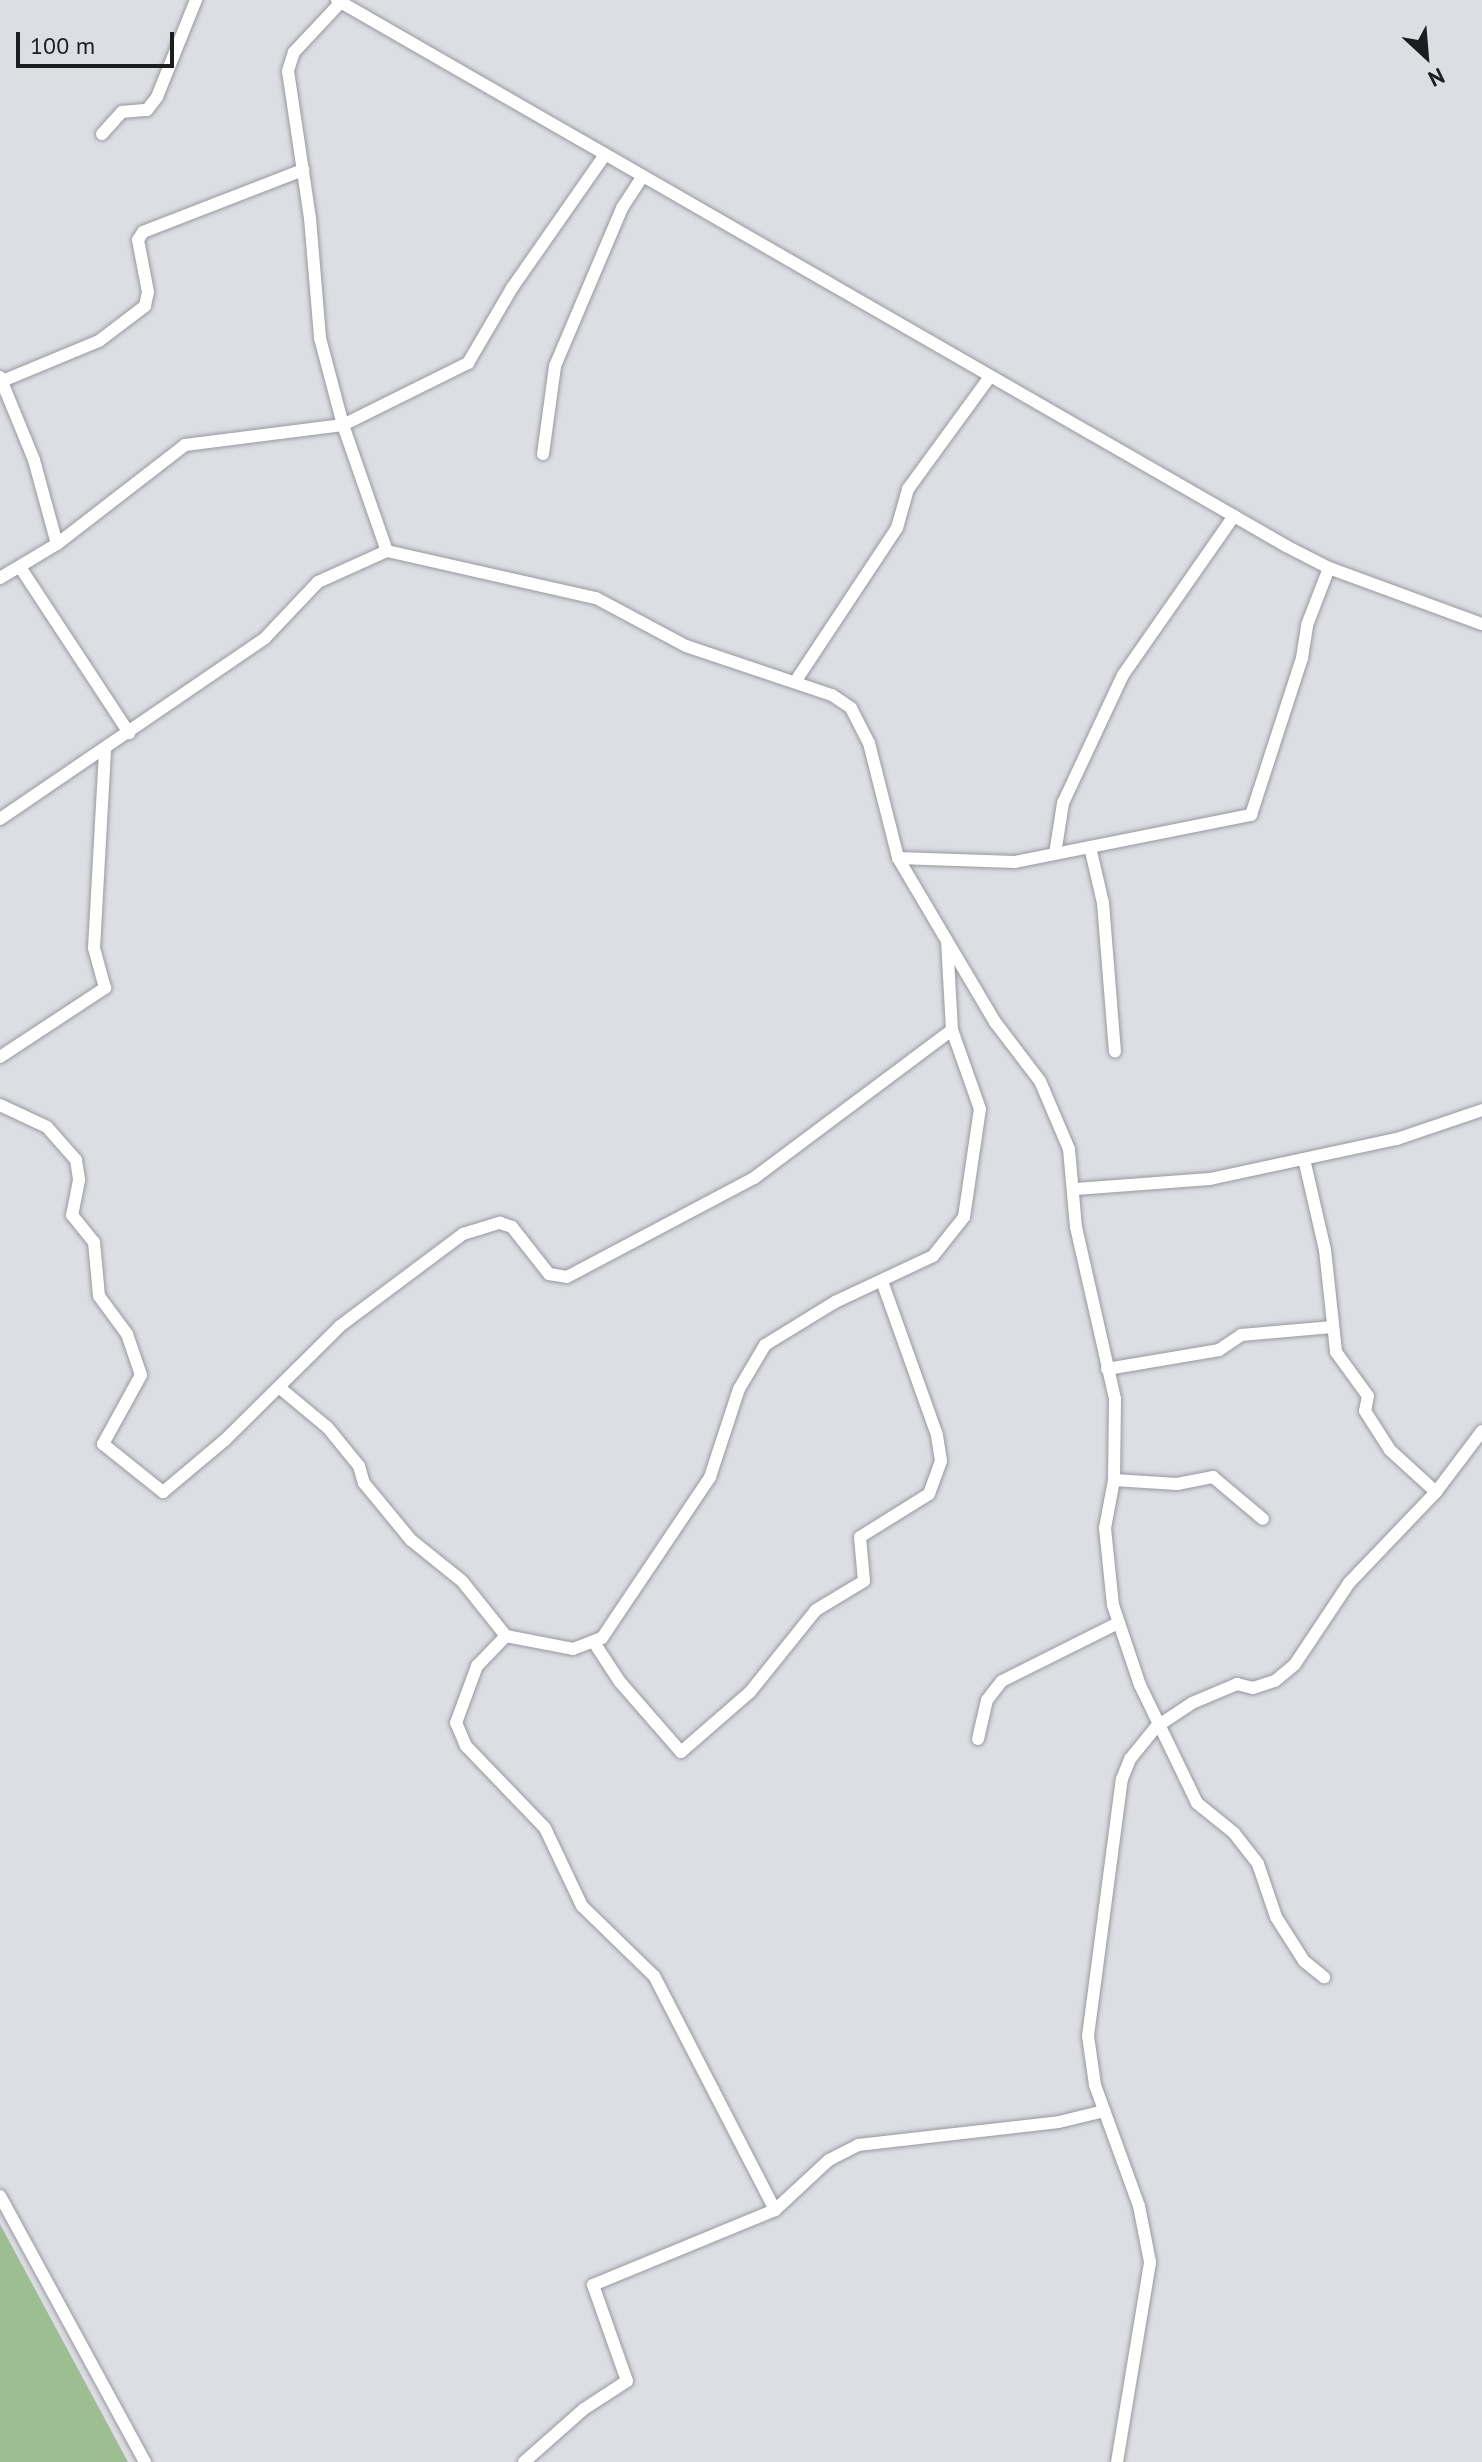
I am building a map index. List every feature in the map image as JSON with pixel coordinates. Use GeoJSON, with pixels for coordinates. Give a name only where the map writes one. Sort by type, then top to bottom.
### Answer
{"type":"FeatureCollection","features":[{"type":"Feature","properties":{"kind":"street"},"geometry":{"type":"LineString","coordinates":[[102,134],[122,112],[147,110],[157,97],[196,0]]}},
{"type":"Feature","properties":{"kind":"street"},"geometry":{"type":"LineString","coordinates":[[387,551],[343,425],[320,338],[288,60],[339,1],[989,378],[1329,568],[1482,624]]}},
{"type":"Feature","properties":{"kind":"street"},"geometry":{"type":"LineString","coordinates":[[0,578],[57,544],[185,445],[343,425],[468,363],[512,288],[604,156]]}},
{"type":"Feature","properties":{"kind":"street"},"geometry":{"type":"LineString","coordinates":[[57,544],[34,460],[1,380],[99,341],[145,306],[148,292],[139,252],[143,232],[303,170]]}},
{"type":"Feature","properties":{"kind":"street"},"geometry":{"type":"LineString","coordinates":[[543,454],[555,366],[622,208],[642,177]]}},
{"type":"Feature","properties":{"kind":"street"},"geometry":{"type":"LineString","coordinates":[[795,682],[893,536],[908,489],[989,378]]}},
{"type":"Feature","properties":{"kind":"street"},"geometry":{"type":"LineString","coordinates":[[1055,854],[1063,803],[1123,675],[1234,516]]}},
{"type":"Feature","properties":{"kind":"street"},"geometry":{"type":"LineString","coordinates":[[0,819],[265,638],[318,582],[387,551],[563,587],[628,613],[686,646],[773,679],[795,682],[832,695],[851,708],[863,725],[898,858],[1008,1043],[1040,1081],[1069,1149],[1076,1189],[1076,1227],[1115,1399],[1114,1480],[1105,1528],[1118,1623],[1156,1727],[1197,1803],[1234,1833],[1258,1864],[1276,1917],[1304,1961],[1324,1977]]}},
{"type":"Feature","properties":{"kind":"street"},"geometry":{"type":"LineString","coordinates":[[20,567],[129,733]]}},
{"type":"Feature","properties":{"kind":"street"},"geometry":{"type":"LineString","coordinates":[[898,858],[1015,862],[1251,815],[1302,658],[1307,625],[1329,568]]}},
{"type":"Feature","properties":{"kind":"street"},"geometry":{"type":"LineString","coordinates":[[0,1057],[105,988],[94,948],[105,749]]}},
{"type":"Feature","properties":{"kind":"street"},"geometry":{"type":"LineString","coordinates":[[1090,847],[1103,903],[1115,1052]]}},
{"type":"Feature","properties":{"kind":"street"},"geometry":{"type":"LineString","coordinates":[[280,1388],[328,1428],[359,1466],[364,1483],[411,1540],[442,1561],[481,1600],[506,1636],[573,1649],[595,1644],[710,1477],[749,1365],[791,1327],[933,1256],[947,1244],[969,1204],[980,1109],[952,1030],[947,941]]}},
{"type":"Feature","properties":{"kind":"street"},"geometry":{"type":"LineString","coordinates":[[0,1105],[47,1127],[76,1160],[79,1180],[72,1215],[94,1242],[99,1296],[127,1334],[141,1375],[103,1440],[106,1448],[163,1492],[280,1388],[349,1318],[463,1234],[491,1224],[512,1227],[549,1274],[567,1277],[754,1178],[952,1030]]}},
{"type":"Feature","properties":{"kind":"street"},"geometry":{"type":"LineString","coordinates":[[1076,1189],[1177,1185],[1397,1139],[1482,1110]]}},
{"type":"Feature","properties":{"kind":"street"},"geometry":{"type":"LineString","coordinates":[[1304,1159],[1325,1250],[1338,1357],[1368,1396],[1365,1411],[1382,1438],[1436,1492]]}},
{"type":"Feature","properties":{"kind":"street"},"geometry":{"type":"LineString","coordinates":[[595,1644],[620,1682],[681,1752],[750,1692],[816,1610],[864,1581],[867,1571],[860,1537],[929,1494],[941,1461],[937,1435],[882,1281]]}},
{"type":"Feature","properties":{"kind":"street"},"geometry":{"type":"LineString","coordinates":[[1107,1369],[1219,1350],[1241,1335],[1333,1327]]}},
{"type":"Feature","properties":{"kind":"street"},"geometry":{"type":"LineString","coordinates":[[1117,2462],[1150,2262],[1139,2206],[1104,2111],[1088,2036],[1113,1832],[1130,1759],[1156,1727],[1192,1703],[1237,1684],[1253,1688],[1275,1681],[1295,1664],[1349,1583],[1436,1492],[1482,1431]]}},
{"type":"Feature","properties":{"kind":"street"},"geometry":{"type":"LineString","coordinates":[[1114,1480],[1177,1484],[1213,1477],[1263,1519]]}},
{"type":"Feature","properties":{"kind":"street"},"geometry":{"type":"LineString","coordinates":[[978,1739],[987,1700],[1002,1681],[1118,1623]]}},
{"type":"Feature","properties":{"kind":"street"},"geometry":{"type":"LineString","coordinates":[[506,1636],[477,1666],[456,1723],[457,1734],[545,1828],[582,1906],[654,1976],[775,2210]]}},
{"type":"Feature","properties":{"kind":"street"},"geometry":{"type":"LineString","coordinates":[[524,2462],[584,2409],[627,2381],[593,2285],[775,2210],[829,2160],[858,2145],[1059,2122],[1104,2111]]}},
{"type":"Feature","properties":{"kind":"street"},"geometry":{"type":"LineString","coordinates":[[0,2196],[145,2462]]}},
{"type":"Feature","properties":{"kind":"green space"},"geometry":{"type":"Polygon","coordinates":[[[0,2224],[128,2462],[0,2462],[0,2224]]]}}]}
